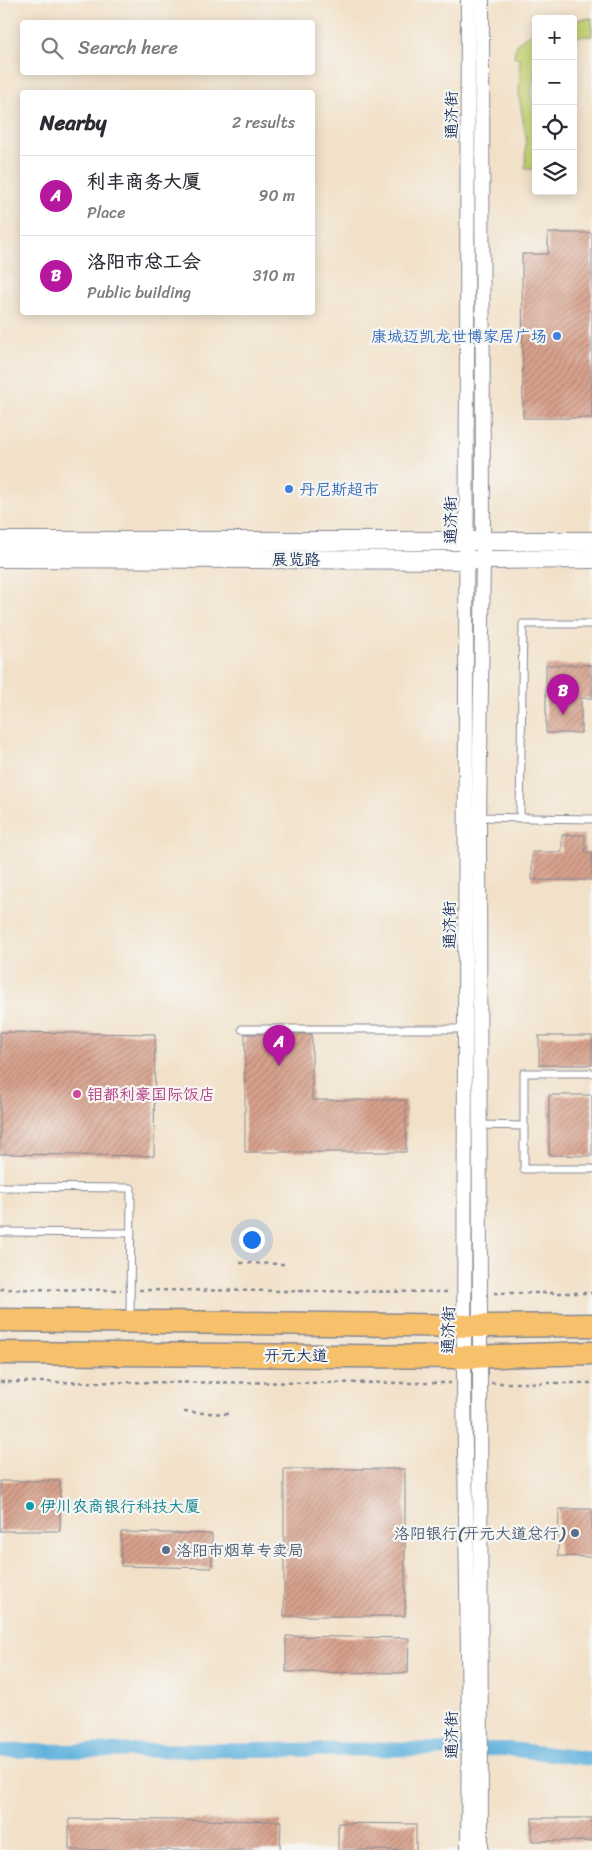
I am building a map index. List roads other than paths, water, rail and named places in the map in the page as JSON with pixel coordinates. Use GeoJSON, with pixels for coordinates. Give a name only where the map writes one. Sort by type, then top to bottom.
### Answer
{"type":"FeatureCollection","features":[{"type":"Feature","properties":{"kind":"main road","name":"开元大道"},"geometry":{"type":"LineString","coordinates":[[0,1320],[473,1326],[592,1325]]}},
{"type":"Feature","properties":{"kind":"main road","name":"开元大道"},"geometry":{"type":"LineString","coordinates":[[0,1353],[473,1357],[592,1353]]}},
{"type":"Feature","properties":{"kind":"street","name":"通济街"},"geometry":{"type":"LineString","coordinates":[[468,0],[475,542]]}},
{"type":"Feature","properties":{"kind":"street","name":"通济街"},"geometry":{"type":"LineString","coordinates":[[473,1326],[466,1293],[472,1126],[475,542],[482,0]]}},
{"type":"Feature","properties":{"kind":"street","name":"展览路"},"geometry":{"type":"LineString","coordinates":[[0,541],[592,541]]}},
{"type":"Feature","properties":{"kind":"street","name":"展览路"},"geometry":{"type":"LineString","coordinates":[[0,558],[592,559]]}},
{"type":"Feature","properties":{"kind":"street","name":"通济街"},"geometry":{"type":"LineString","coordinates":[[473,817],[466,1029],[480,1292],[473,1326],[473,1357],[480,1383],[475,1720],[475,1797],[480,1850]]}},
{"type":"Feature","properties":{"kind":"street","name":"通济街"},"geometry":{"type":"LineString","coordinates":[[473,1357],[464,1383],[475,1720]]}},
{"type":"Feature","properties":{"kind":"street","name":"通济街"},"geometry":{"type":"LineString","coordinates":[[468,1850],[475,1797]]}},
{"type":"Feature","properties":{"kind":"lane"},"geometry":{"type":"LineString","coordinates":[[520,818],[523,624],[592,624]]}},
{"type":"Feature","properties":{"kind":"lane"},"geometry":{"type":"LineString","coordinates":[[473,817],[592,819]]}},
{"type":"Feature","properties":{"kind":"lane"},"geometry":{"type":"LineString","coordinates":[[242,1029],[466,1029]]}},
{"type":"Feature","properties":{"kind":"lane"},"geometry":{"type":"LineString","coordinates":[[592,1073],[524,1072],[524,1169],[592,1169]]}},
{"type":"Feature","properties":{"kind":"lane"},"geometry":{"type":"LineString","coordinates":[[472,1126],[524,1126]]}},
{"type":"Feature","properties":{"kind":"lane"},"geometry":{"type":"LineString","coordinates":[[0,1187],[131,1188],[130,1321]]}},
{"type":"Feature","properties":{"kind":"lane"},"geometry":{"type":"LineString","coordinates":[[0,1232],[131,1233]]}},
{"type":"Feature","properties":{"kind":"waterway"},"geometry":{"type":"LineString","coordinates":[[0,1751],[509,1749],[592,1759]]}},
{"type":"Feature","properties":{"kind":"place","name":"康城迈凯龙世博家居广场"},"geometry":{"type":"Point","coordinates":[557,336]}},
{"type":"Feature","properties":{"kind":"place","name":"丹尼斯超市"},"geometry":{"type":"Point","coordinates":[289,489]}},
{"type":"Feature","properties":{"kind":"place","name":"洛阳市总工会"},"geometry":{"type":"Point","coordinates":[563,715]}},
{"type":"Feature","properties":{"kind":"place","name":"利丰商务大厦"},"geometry":{"type":"Point","coordinates":[279,1066]}},
{"type":"Feature","properties":{"kind":"place","name":"钼都利豪国际饭店"},"geometry":{"type":"Point","coordinates":[77,1094]}},
{"type":"Feature","properties":{"kind":"place","name":"伊川农商银行科技大厦"},"geometry":{"type":"Point","coordinates":[30,1506]}},
{"type":"Feature","properties":{"kind":"place","name":"洛阳银行(开元大道总行)"},"geometry":{"type":"Point","coordinates":[575,1533]}},
{"type":"Feature","properties":{"kind":"place","name":"洛阳市烟草专卖局"},"geometry":{"type":"Point","coordinates":[166,1550]}}]}
